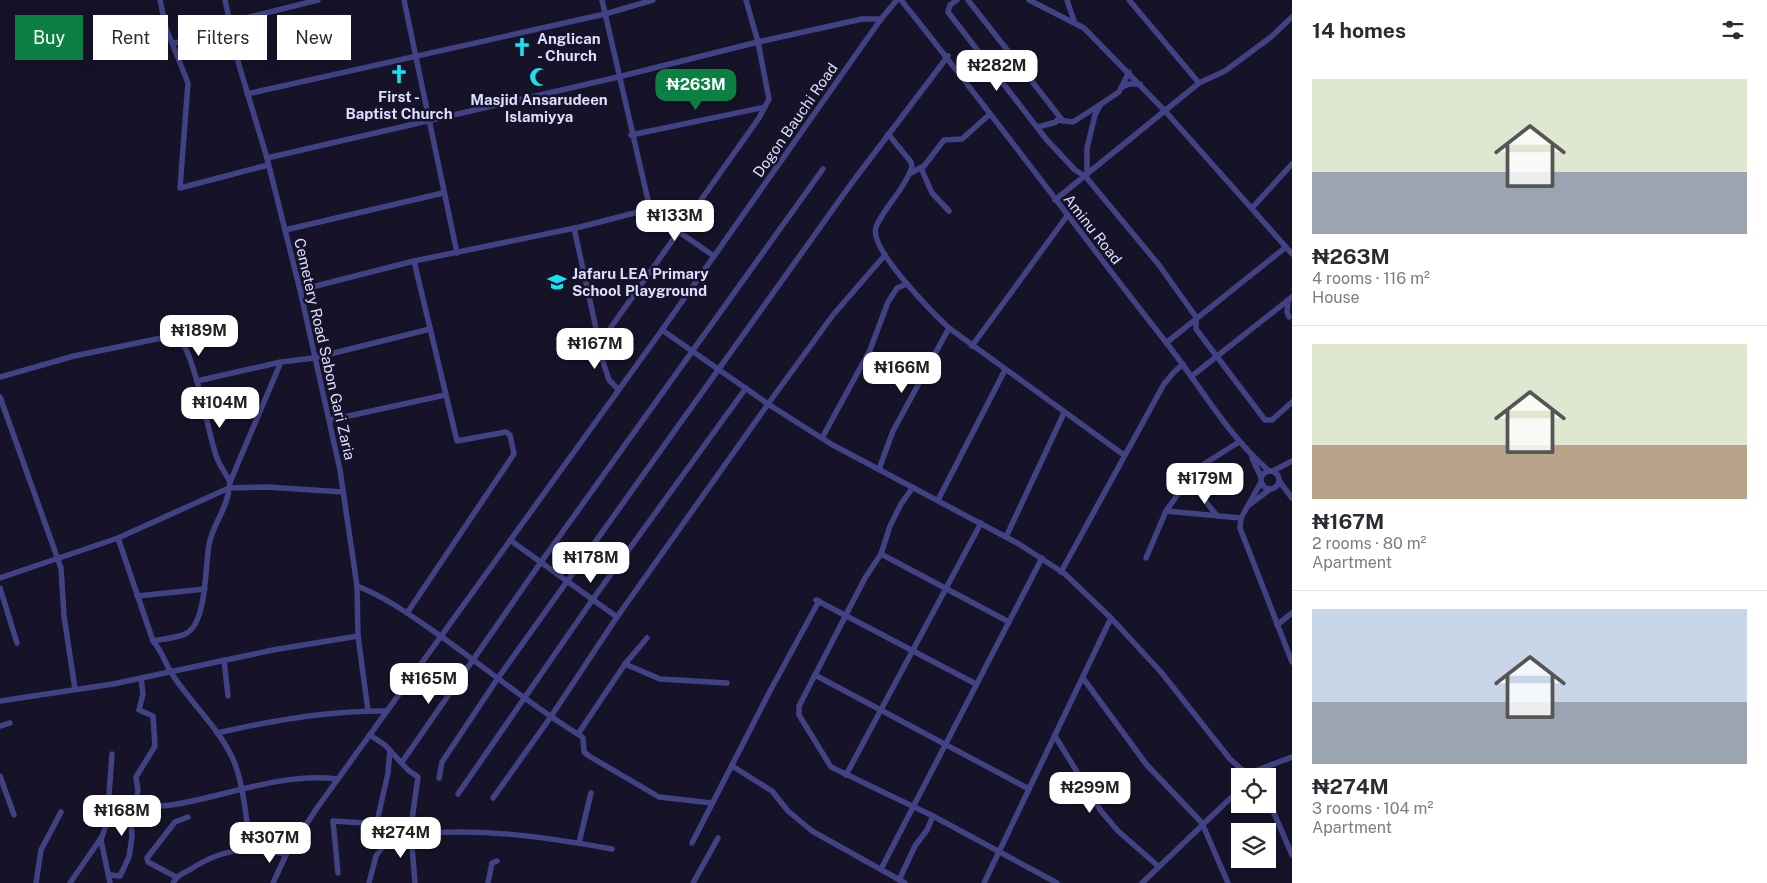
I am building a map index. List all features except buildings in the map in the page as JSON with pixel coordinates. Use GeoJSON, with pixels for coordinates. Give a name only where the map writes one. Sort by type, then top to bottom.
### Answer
{"type":"FeatureCollection","features":[{"type":"Feature","properties":{"kind":"street"},"geometry":{"type":"LineString","coordinates":[[160,0],[166,28],[188,84],[180,188],[268,162],[429,120],[618,77],[758,42],[862,20],[881,19]]}},
{"type":"Feature","properties":{"kind":"street","name":"Cemetery Road Sabon Gari Zaria"},"geometry":{"type":"LineString","coordinates":[[225,0],[228,15]]}},
{"type":"Feature","properties":{"kind":"street"},"geometry":{"type":"LineString","coordinates":[[257,15],[318,0]]}},
{"type":"Feature","properties":{"kind":"street"},"geometry":{"type":"LineString","coordinates":[[404,0],[457,253]]}},
{"type":"Feature","properties":{"kind":"street"},"geometry":{"type":"LineString","coordinates":[[602,0],[631,135],[650,209],[714,256]]}},
{"type":"Feature","properties":{"kind":"street"},"geometry":{"type":"LineString","coordinates":[[247,94],[605,14],[653,0]]}},
{"type":"Feature","properties":{"kind":"street"},"geometry":{"type":"LineString","coordinates":[[598,336],[608,330],[679,232],[769,99],[758,42],[746,0]]}},
{"type":"Feature","properties":{"kind":"street","name":"Dogon Bauchi Road"},"geometry":{"type":"LineString","coordinates":[[273,883],[286,854],[338,778],[662,330],[881,19],[899,0]]}},
{"type":"Feature","properties":{"kind":"street","name":"Aminu Road"},"geometry":{"type":"LineString","coordinates":[[899,0],[948,56],[1067,216],[1183,364],[1238,442],[1251,456],[1279,479],[1291,497]]}},
{"type":"Feature","properties":{"kind":"street"},"geometry":{"type":"LineString","coordinates":[[957,0],[950,5],[948,12],[1038,127],[1075,170],[1086,175],[1159,265],[1196,317],[1196,329],[1265,420],[1272,420],[1292,402]]}},
{"type":"Feature","properties":{"kind":"street"},"geometry":{"type":"LineString","coordinates":[[968,0],[1060,119]]}},
{"type":"Feature","properties":{"kind":"street"},"geometry":{"type":"LineString","coordinates":[[1029,0],[1084,28],[1140,84],[1292,254]]}},
{"type":"Feature","properties":{"kind":"street"},"geometry":{"type":"LineString","coordinates":[[1067,0],[1074,22]]}},
{"type":"Feature","properties":{"kind":"street"},"geometry":{"type":"LineString","coordinates":[[1129,0],[1199,83]]}},
{"type":"Feature","properties":{"kind":"street"},"geometry":{"type":"LineString","coordinates":[[1055,200],[1199,83],[1233,65],[1271,37],[1292,17]]}},
{"type":"Feature","properties":{"kind":"street"},"geometry":{"type":"LineString","coordinates":[[173,43],[178,42]]}},
{"type":"Feature","properties":{"kind":"street"},"geometry":{"type":"LineString","coordinates":[[440,778],[442,762],[498,678],[888,134],[948,56]]}},
{"type":"Feature","properties":{"kind":"street","name":"Cemetery Road Sabon Gari Zaria"},"geometry":{"type":"LineString","coordinates":[[239,60],[268,162],[330,420],[357,586],[358,636],[368,711]]}},
{"type":"Feature","properties":{"kind":"street"},"geometry":{"type":"LineString","coordinates":[[1038,127],[1060,119],[1076,120],[1119,92],[1128,72]]}},
{"type":"Feature","properties":{"kind":"street"},"geometry":{"type":"LineString","coordinates":[[1122,87],[1129,84],[1140,84]]}},
{"type":"Feature","properties":{"kind":"street"},"geometry":{"type":"LineString","coordinates":[[1086,175],[1087,148],[1095,115],[1101,104]]}},
{"type":"Feature","properties":{"kind":"street"},"geometry":{"type":"LineString","coordinates":[[631,135],[765,107]]}},
{"type":"Feature","properties":{"kind":"street"},"geometry":{"type":"LineString","coordinates":[[990,114],[962,139],[944,140],[921,168],[911,173],[876,227],[876,242],[907,284],[949,328],[1124,455]]}},
{"type":"Feature","properties":{"kind":"street"},"geometry":{"type":"LineString","coordinates":[[888,134],[911,162],[911,173]]}},
{"type":"Feature","properties":{"kind":"street"},"geometry":{"type":"LineString","coordinates":[[1252,208],[1292,164]]}},
{"type":"Feature","properties":{"kind":"street"},"geometry":{"type":"LineString","coordinates":[[921,168],[932,193],[949,212]]}},
{"type":"Feature","properties":{"kind":"street"},"geometry":{"type":"LineString","coordinates":[[402,762],[541,562],[823,169]]}},
{"type":"Feature","properties":{"kind":"street"},"geometry":{"type":"LineString","coordinates":[[285,230],[443,193]]}},
{"type":"Feature","properties":{"kind":"street"},"geometry":{"type":"LineString","coordinates":[[300,290],[414,261],[574,228],[650,209]]}},
{"type":"Feature","properties":{"kind":"street"},"geometry":{"type":"LineString","coordinates":[[972,346],[1067,216]]}},
{"type":"Feature","properties":{"kind":"street"},"geometry":{"type":"LineString","coordinates":[[574,228],[609,380],[618,390]]}},
{"type":"Feature","properties":{"kind":"street"},"geometry":{"type":"LineString","coordinates":[[1166,343],[1196,317],[1286,247]]}},
{"type":"Feature","properties":{"kind":"street"},"geometry":{"type":"LineString","coordinates":[[492,798],[550,718],[617,616],[768,404],[833,315],[885,255]]}},
{"type":"Feature","properties":{"kind":"street"},"geometry":{"type":"LineString","coordinates":[[406,613],[514,454],[510,435],[506,432],[457,441],[414,261]]}},
{"type":"Feature","properties":{"kind":"street"},"geometry":{"type":"LineString","coordinates":[[822,438],[870,350],[888,302],[897,288],[907,284]]}},
{"type":"Feature","properties":{"kind":"street"},"geometry":{"type":"LineString","coordinates":[[1289,317],[1287,312],[1290,299]]}},
{"type":"Feature","properties":{"kind":"street"},"geometry":{"type":"LineString","coordinates":[[1192,376],[1290,299]]}},
{"type":"Feature","properties":{"kind":"street"},"geometry":{"type":"LineString","coordinates":[[879,470],[893,431],[949,328]]}},
{"type":"Feature","properties":{"kind":"street"},"geometry":{"type":"LineString","coordinates":[[197,381],[281,362],[314,358],[430,329]]}},
{"type":"Feature","properties":{"kind":"street"},"geometry":{"type":"LineString","coordinates":[[662,330],[768,404],[822,438],[1006,537],[1042,558],[1061,572],[1111,618],[1161,672],[1230,759],[1240,768]]}},
{"type":"Feature","properties":{"kind":"street"},"geometry":{"type":"LineString","coordinates":[[0,377],[74,356],[176,335],[182,340],[197,381],[217,458],[230,485]]}},
{"type":"Feature","properties":{"kind":"street"},"geometry":{"type":"LineString","coordinates":[[153,641],[182,635],[190,630],[202,605],[209,544],[230,485],[281,362]]}},
{"type":"Feature","properties":{"kind":"street"},"geometry":{"type":"LineString","coordinates":[[1061,572],[1164,384],[1183,364]]}},
{"type":"Feature","properties":{"kind":"street"},"geometry":{"type":"LineString","coordinates":[[938,500],[1005,370]]}},
{"type":"Feature","properties":{"kind":"street"},"geometry":{"type":"LineString","coordinates":[[458,794],[593,599],[746,388]]}},
{"type":"Feature","properties":{"kind":"street"},"geometry":{"type":"LineString","coordinates":[[330,420],[445,395]]}},
{"type":"Feature","properties":{"kind":"street"},"geometry":{"type":"LineString","coordinates":[[0,397],[61,568],[64,616],[75,689]]}},
{"type":"Feature","properties":{"kind":"street"},"geometry":{"type":"LineString","coordinates":[[1006,537],[1064,413]]}},
{"type":"Feature","properties":{"kind":"street"},"geometry":{"type":"LineString","coordinates":[[1146,558],[1166,511],[1196,469],[1238,442]]}},
{"type":"Feature","properties":{"kind":"street"},"geometry":{"type":"LineString","coordinates":[[1251,456],[1264,487],[1291,497]]}},
{"type":"Feature","properties":{"kind":"street"},"geometry":{"type":"LineString","coordinates":[[1290,462],[1271,471],[1261,479],[1241,518],[1242,534],[1292,662]]}},
{"type":"Feature","properties":{"kind":"street"},"geometry":{"type":"LineString","coordinates":[[1248,506],[1271,489],[1290,462]]}},
{"type":"Feature","properties":{"kind":"street"},"geometry":{"type":"LineString","coordinates":[[1189,480],[1217,516]]}},
{"type":"Feature","properties":{"kind":"street"},"geometry":{"type":"LineString","coordinates":[[0,578],[118,538],[230,485],[343,492]]}},
{"type":"Feature","properties":{"kind":"street"},"geometry":{"type":"LineString","coordinates":[[913,487],[893,520],[881,554],[865,578],[798,706],[798,713],[829,766],[933,816],[1057,883]]}},
{"type":"Feature","properties":{"kind":"street"},"geometry":{"type":"LineString","coordinates":[[1166,511],[1241,518]]}},
{"type":"Feature","properties":{"kind":"street"},"geometry":{"type":"LineString","coordinates":[[846,775],[944,588],[981,523]]}},
{"type":"Feature","properties":{"kind":"street"},"geometry":{"type":"LineString","coordinates":[[118,538],[153,641],[159,648],[171,672],[217,733],[232,757],[251,849]]}},
{"type":"Feature","properties":{"kind":"street"},"geometry":{"type":"LineString","coordinates":[[510,540],[617,616]]}},
{"type":"Feature","properties":{"kind":"street"},"geometry":{"type":"LineString","coordinates":[[881,554],[1009,622]]}},
{"type":"Feature","properties":{"kind":"street"},"geometry":{"type":"LineString","coordinates":[[880,869],[1042,558]]}},
{"type":"Feature","properties":{"kind":"street"},"geometry":{"type":"LineString","coordinates":[[357,586],[384,598],[440,636],[550,718],[578,734],[583,738],[583,748],[589,756],[650,793],[668,800],[712,803]]}},
{"type":"Feature","properties":{"kind":"street"},"geometry":{"type":"LineString","coordinates":[[0,588],[17,643]]}},
{"type":"Feature","properties":{"kind":"street"},"geometry":{"type":"LineString","coordinates":[[137,596],[205,589]]}},
{"type":"Feature","properties":{"kind":"street"},"geometry":{"type":"LineString","coordinates":[[692,843],[818,601],[976,684]]}},
{"type":"Feature","properties":{"kind":"street"},"geometry":{"type":"LineString","coordinates":[[1277,625],[1292,613]]}},
{"type":"Feature","properties":{"kind":"street"},"geometry":{"type":"LineString","coordinates":[[984,883],[1111,618]]}},
{"type":"Feature","properties":{"kind":"street"},"geometry":{"type":"LineString","coordinates":[[0,700],[141,678],[224,660],[358,636]]}},
{"type":"Feature","properties":{"kind":"street"},"geometry":{"type":"LineString","coordinates":[[578,734],[626,664],[647,638]]}},
{"type":"Feature","properties":{"kind":"street"},"geometry":{"type":"LineString","coordinates":[[224,660],[228,696]]}},
{"type":"Feature","properties":{"kind":"street"},"geometry":{"type":"LineString","coordinates":[[626,664],[660,679],[727,683]]}},
{"type":"Feature","properties":{"kind":"street"},"geometry":{"type":"LineString","coordinates":[[815,675],[946,743],[1029,789]]}},
{"type":"Feature","properties":{"kind":"street"},"geometry":{"type":"LineString","coordinates":[[110,875],[120,876],[126,865],[132,837],[131,816],[135,808],[138,791],[136,777],[155,746],[153,716],[139,710],[143,694],[141,678]]}},
{"type":"Feature","properties":{"kind":"street"},"geometry":{"type":"LineString","coordinates":[[1083,678],[1146,764],[1202,823],[1228,883]]}},
{"type":"Feature","properties":{"kind":"street"},"geometry":{"type":"LineString","coordinates":[[217,733],[253,725],[368,711],[387,711]]}},
{"type":"Feature","properties":{"kind":"street"},"geometry":{"type":"LineString","coordinates":[[0,726],[10,723]]}},
{"type":"Feature","properties":{"kind":"street"},"geometry":{"type":"LineString","coordinates":[[370,735],[390,750],[408,770],[418,777],[410,833],[415,883]]}},
{"type":"Feature","properties":{"kind":"street"},"geometry":{"type":"LineString","coordinates":[[1055,736],[1101,811],[1118,831],[1158,866]]}},
{"type":"Feature","properties":{"kind":"street"},"geometry":{"type":"LineString","coordinates":[[376,826],[388,773],[390,750]]}},
{"type":"Feature","properties":{"kind":"street"},"geometry":{"type":"LineString","coordinates":[[70,883],[102,836],[107,822],[112,754]]}},
{"type":"Feature","properties":{"kind":"street"},"geometry":{"type":"LineString","coordinates":[[1265,768],[1292,757]]}},
{"type":"Feature","properties":{"kind":"street"},"geometry":{"type":"LineString","coordinates":[[732,766],[772,791],[788,811],[812,831],[905,883]]}},
{"type":"Feature","properties":{"kind":"street"},"geometry":{"type":"LineString","coordinates":[[0,776],[14,815]]}},
{"type":"Feature","properties":{"kind":"street"},"geometry":{"type":"LineString","coordinates":[[135,808],[176,804],[240,789],[314,777],[338,778]]}},
{"type":"Feature","properties":{"kind":"street"},"geometry":{"type":"LineString","coordinates":[[579,843],[591,793]]}},
{"type":"Feature","properties":{"kind":"street"},"geometry":{"type":"LineString","coordinates":[[1142,883],[1231,797]]}},
{"type":"Feature","properties":{"kind":"street"},"geometry":{"type":"LineString","coordinates":[[36,883],[41,850],[61,812]]}},
{"type":"Feature","properties":{"kind":"street"},"geometry":{"type":"LineString","coordinates":[[1274,813],[1292,855]]}},
{"type":"Feature","properties":{"kind":"street"},"geometry":{"type":"LineString","coordinates":[[899,880],[915,846],[927,830],[933,816]]}},
{"type":"Feature","properties":{"kind":"street"},"geometry":{"type":"LineString","coordinates":[[188,817],[175,822],[147,858],[148,862],[175,880],[204,859],[228,852],[262,849],[286,854]]}},
{"type":"Feature","properties":{"kind":"street"},"geometry":{"type":"LineString","coordinates":[[338,873],[333,821],[344,820],[397,832],[481,831],[520,834],[612,849]]}},
{"type":"Feature","properties":{"kind":"street"},"geometry":{"type":"LineString","coordinates":[[370,883],[376,856],[392,834],[397,832]]}},
{"type":"Feature","properties":{"kind":"street"},"geometry":{"type":"LineString","coordinates":[[102,836],[102,852],[110,875],[110,883]]}},
{"type":"Feature","properties":{"kind":"street"},"geometry":{"type":"LineString","coordinates":[[692,883],[718,838]]}},
{"type":"Feature","properties":{"kind":"street"},"geometry":{"type":"LineString","coordinates":[[488,883],[492,863],[497,861]]}},
{"type":"Feature","properties":{"kind":"place","name":"Anglican - Church"},"geometry":{"type":"Point","coordinates":[522,47]}},
{"type":"Feature","properties":{"kind":"place","name":"First - Baptist Church"},"geometry":{"type":"Point","coordinates":[399,74]}},
{"type":"Feature","properties":{"kind":"place","name":"Masjid Ansarudeen Islamiyya"},"geometry":{"type":"Point","coordinates":[539,77]}},
{"type":"Feature","properties":{"kind":"place","name":"Jafaru LEA Primary School Playground"},"geometry":{"type":"Point","coordinates":[557,282]}}]}
